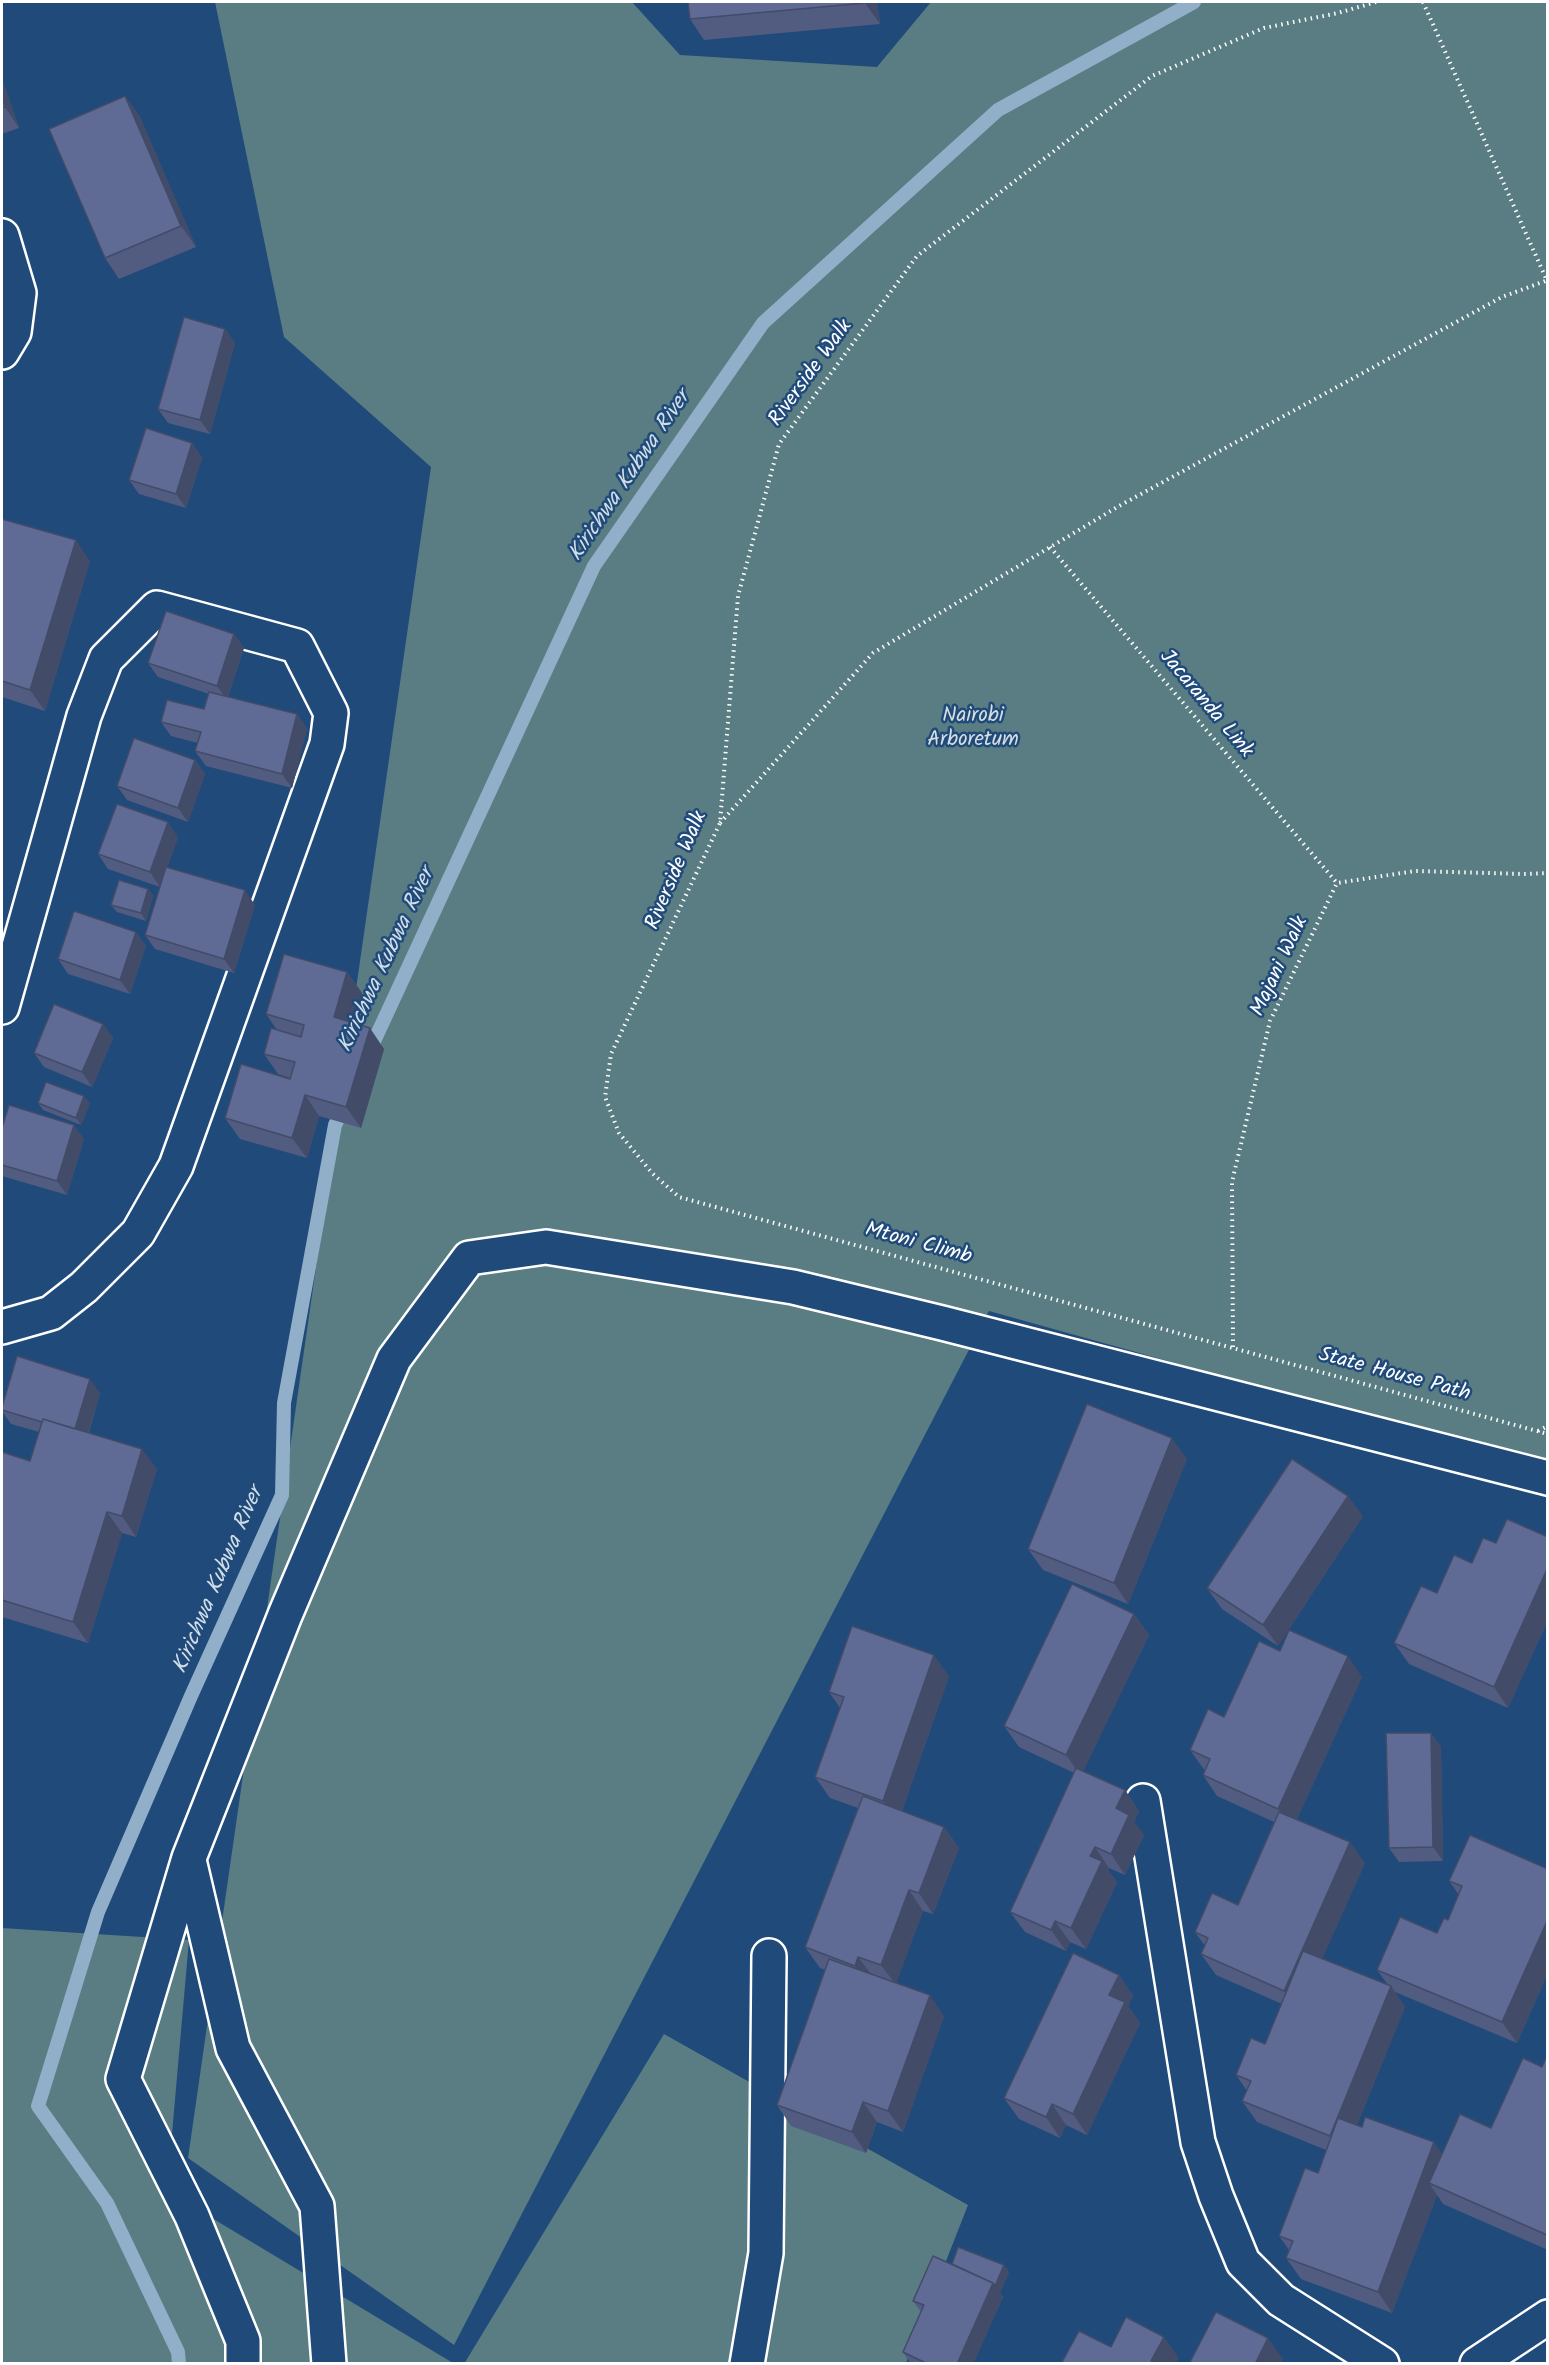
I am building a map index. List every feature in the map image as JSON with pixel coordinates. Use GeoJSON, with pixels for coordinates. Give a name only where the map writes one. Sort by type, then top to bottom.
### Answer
{"type":"FeatureCollection","features":[{"type":"Feature","properties":{"kind":"street"},"geometry":{"type":"LineString","coordinates":[[2,236],[20,293],[14,332],[2,352]]}},
{"type":"Feature","properties":{"kind":"street"},"geometry":{"type":"LineString","coordinates":[[2,1327],[51,1313],[84,1287],[138,1233],[176,1166],[327,744],[331,713],[297,646],[157,608],[106,659],[84,716],[5,986]]}},
{"type":"Feature","properties":{"kind":"street"},"geometry":{"type":"LineString","coordinates":[[243,2364],[243,2341],[192,2216],[123,2079],[189,1858],[285,1615],[394,1359],[469,1258],[546,1247],[794,1287],[1548,1478]]}},
{"type":"Feature","properties":{"kind":"street"},"geometry":{"type":"LineString","coordinates":[[1143,1801],[1198,2142],[1216,2196],[1239,2251],[1244,2262],[1281,2300],[1382,2364]]}},
{"type":"Feature","properties":{"kind":"street"},"geometry":{"type":"LineString","coordinates":[[189,1858],[233,2048],[317,2206],[329,2364]]}},
{"type":"Feature","properties":{"kind":"street"},"geometry":{"type":"LineString","coordinates":[[747,2364],[766,2253],[769,1956]]}},
{"type":"Feature","properties":{"kind":"street"},"geometry":{"type":"LineString","coordinates":[[1477,2364],[1548,2318]]}},
{"type":"Feature","properties":{"kind":"path","name":"Riverside Walk"},"geometry":{"type":"LineString","coordinates":[[619,1133],[605,1097],[611,1054],[720,823],[738,596],[779,444],[917,256],[1152,76],[1264,28],[1338,13],[1376,2]]}},
{"type":"Feature","properties":{"kind":"path"},"geometry":{"type":"LineString","coordinates":[[720,823],[873,653],[1119,506],[1502,297],[1547,281],[1423,2]]}},
{"type":"Feature","properties":{"kind":"path","name":"Jacaranda Link"},"geometry":{"type":"LineString","coordinates":[[1050,547],[1337,883]]}},
{"type":"Feature","properties":{"kind":"path"},"geometry":{"type":"LineString","coordinates":[[1337,883],[1415,872],[1548,873]]}},
{"type":"Feature","properties":{"kind":"path","name":"Majani Walk"},"geometry":{"type":"LineString","coordinates":[[1233,1347],[1232,1182],[1270,1022],[1337,883]]}},
{"type":"Feature","properties":{"kind":"path","name":"Mtoni Climb"},"geometry":{"type":"LineString","coordinates":[[619,1133],[652,1173],[679,1197],[1233,1347]]}},
{"type":"Feature","properties":{"kind":"path","name":"State House Path"},"geometry":{"type":"LineString","coordinates":[[1233,1347],[1548,1434]]}},
{"type":"Feature","properties":{"kind":"path"},"geometry":{"type":"LineString","coordinates":[[1538,1431],[1548,1426]]}},
{"type":"Feature","properties":{"kind":"green space","name":"Nairobi Arboretum"},"geometry":{"type":"Polygon","coordinates":[[[215,2],[632,2],[680,55],[877,67],[931,2],[1547,2],[1547,1467],[989,1311],[454,2345],[188,2158],[431,467],[284,337],[215,2]]]}},
{"type":"Feature","properties":{"kind":"green space"},"geometry":{"type":"Polygon","coordinates":[[[2,1928],[189,1940],[167,2191],[453,2363],[2,2363],[2,1928]]]}},
{"type":"Feature","properties":{"kind":"green space"},"geometry":{"type":"Polygon","coordinates":[[[664,2034],[968,2205],[906,2363],[464,2364],[664,2034]]]}},
{"type":"Feature","properties":{"kind":"building"},"geometry":{"type":"Polygon","coordinates":[[[688,2],[865,2],[865,3],[690,19],[688,2]]]}},
{"type":"Feature","properties":{"kind":"building"},"geometry":{"type":"Polygon","coordinates":[[[125,96],[181,226],[105,258],[49,129],[125,96]]]}},
{"type":"Feature","properties":{"kind":"building"},"geometry":{"type":"Polygon","coordinates":[[[184,317],[225,329],[200,420],[158,409],[184,317]]]}},
{"type":"Feature","properties":{"kind":"building"},"geometry":{"type":"Polygon","coordinates":[[[146,428],[192,443],[176,494],[129,480],[146,428]]]}},
{"type":"Feature","properties":{"kind":"building"},"geometry":{"type":"Polygon","coordinates":[[[2,519],[76,540],[30,690],[2,681],[2,519]]]}},
{"type":"Feature","properties":{"kind":"building"},"geometry":{"type":"Polygon","coordinates":[[[166,611],[234,634],[217,686],[148,663],[166,611]]]}},
{"type":"Feature","properties":{"kind":"building"},"geometry":{"type":"Polygon","coordinates":[[[209,692],[297,714],[282,774],[195,751],[201,732],[161,722],[167,700],[204,709],[209,692]]]}},
{"type":"Feature","properties":{"kind":"building"},"geometry":{"type":"Polygon","coordinates":[[[134,738],[195,760],[178,808],[117,786],[134,738]]]}},
{"type":"Feature","properties":{"kind":"building"},"geometry":{"type":"Polygon","coordinates":[[[117,804],[168,822],[150,872],[98,854],[117,804]]]}},
{"type":"Feature","properties":{"kind":"building"},"geometry":{"type":"Polygon","coordinates":[[[166,867],[245,890],[224,959],[145,935],[166,867]]]}},
{"type":"Feature","properties":{"kind":"building"},"geometry":{"type":"Polygon","coordinates":[[[119,880],[148,889],[141,913],[111,905],[119,880]]]}},
{"type":"Feature","properties":{"kind":"building"},"geometry":{"type":"Polygon","coordinates":[[[74,911],[136,932],[120,980],[58,959],[74,911]]]}},
{"type":"Feature","properties":{"kind":"building"},"geometry":{"type":"Polygon","coordinates":[[[284,954],[347,972],[334,1017],[370,1028],[346,1107],[305,1095],[292,1138],[225,1118],[241,1064],[290,1079],[295,1062],[264,1054],[271,1028],[301,1037],[304,1025],[266,1014],[284,954]]]}},
{"type":"Feature","properties":{"kind":"building"},"geometry":{"type":"Polygon","coordinates":[[[54,1004],[103,1024],[82,1072],[34,1053],[54,1004]]]}},
{"type":"Feature","properties":{"kind":"building"},"geometry":{"type":"Polygon","coordinates":[[[46,1082],[84,1096],[76,1118],[38,1103],[46,1082]]]}},
{"type":"Feature","properties":{"kind":"building"},"geometry":{"type":"Polygon","coordinates":[[[9,1105],[74,1125],[57,1181],[2,1165],[2,1128],[9,1105]]]}},
{"type":"Feature","properties":{"kind":"building"},"geometry":{"type":"Polygon","coordinates":[[[17,1356],[90,1379],[75,1429],[2,1410],[17,1356]]]}},
{"type":"Feature","properties":{"kind":"building"},"geometry":{"type":"Polygon","coordinates":[[[1087,1404],[1172,1438],[1114,1583],[1028,1549],[1087,1404]]]}},
{"type":"Feature","properties":{"kind":"building"},"geometry":{"type":"Polygon","coordinates":[[[43,1419],[142,1449],[122,1516],[107,1512],[73,1622],[2,1600],[2,1452],[30,1461],[43,1419]]]}},
{"type":"Feature","properties":{"kind":"building"},"geometry":{"type":"Polygon","coordinates":[[[1292,1459],[1348,1496],[1263,1625],[1207,1588],[1292,1459]]]}},
{"type":"Feature","properties":{"kind":"building"},"geometry":{"type":"Polygon","coordinates":[[[1507,1519],[1548,1537],[1548,1567],[1494,1687],[1394,1643],[1421,1586],[1437,1593],[1454,1555],[1472,1563],[1483,1538],[1496,1543],[1507,1519]]]}},
{"type":"Feature","properties":{"kind":"building"},"geometry":{"type":"Polygon","coordinates":[[[1072,1584],[1134,1614],[1066,1755],[1004,1726],[1072,1584]]]}},
{"type":"Feature","properties":{"kind":"building"},"geometry":{"type":"Polygon","coordinates":[[[852,1626],[934,1655],[883,1801],[815,1777],[844,1697],[829,1692],[852,1626]]]}},
{"type":"Feature","properties":{"kind":"building"},"geometry":{"type":"Polygon","coordinates":[[[1289,1630],[1348,1656],[1278,1809],[1203,1775],[1210,1759],[1190,1750],[1208,1709],[1224,1717],[1259,1641],[1280,1651],[1289,1630]]]}},
{"type":"Feature","properties":{"kind":"building"},"geometry":{"type":"Polygon","coordinates":[[[1386,1733],[1431,1733],[1433,1847],[1389,1848],[1386,1733]]]}},
{"type":"Feature","properties":{"kind":"building"},"geometry":{"type":"Polygon","coordinates":[[[1076,1768],[1125,1790],[1116,1808],[1129,1815],[1111,1854],[1095,1847],[1090,1856],[1102,1861],[1071,1928],[1055,1921],[1051,1930],[1010,1912],[1076,1768]]]}},
{"type":"Feature","properties":{"kind":"building"},"geometry":{"type":"Polygon","coordinates":[[[863,1796],[944,1827],[919,1893],[909,1890],[881,1965],[858,1957],[855,1966],[805,1947],[863,1796]]]}},
{"type":"Feature","properties":{"kind":"building"},"geometry":{"type":"Polygon","coordinates":[[[1279,1812],[1350,1842],[1284,1991],[1201,1954],[1208,1938],[1195,1932],[1212,1893],[1238,1905],[1279,1812]]]}},
{"type":"Feature","properties":{"kind":"building"},"geometry":{"type":"Polygon","coordinates":[[[1470,1835],[1548,1869],[1548,1919],[1502,2022],[1377,1970],[1400,1917],[1437,1933],[1444,1918],[1448,1920],[1462,1886],[1449,1881],[1470,1835]]]}},
{"type":"Feature","properties":{"kind":"building"},"geometry":{"type":"Polygon","coordinates":[[[1303,1951],[1391,1986],[1330,2136],[1242,2101],[1251,2081],[1236,2075],[1251,2038],[1265,2044],[1303,1951]]]}},
{"type":"Feature","properties":{"kind":"building"},"geometry":{"type":"Polygon","coordinates":[[[1073,1953],[1119,1975],[1109,1995],[1125,2002],[1073,2114],[1052,2104],[1046,2117],[1004,2098],[1073,1953]]]}},
{"type":"Feature","properties":{"kind":"building"},"geometry":{"type":"Polygon","coordinates":[[[829,1959],[930,1995],[888,2111],[863,2102],[852,2132],[777,2105],[829,1959]]]}},
{"type":"Feature","properties":{"kind":"building"},"geometry":{"type":"Polygon","coordinates":[[[1548,2054],[1547,2235],[1429,2183],[1460,2114],[1491,2128],[1523,2058],[1542,2067],[1548,2054]]]}},
{"type":"Feature","properties":{"kind":"building"},"geometry":{"type":"Polygon","coordinates":[[[1365,2117],[1434,2142],[1378,2292],[1286,2258],[1293,2241],[1279,2236],[1305,2168],[1318,2173],[1338,2118],[1362,2127],[1365,2117]]]}},
{"type":"Feature","properties":{"kind":"building"},"geometry":{"type":"Polygon","coordinates":[[[958,2247],[1004,2265],[995,2286],[952,2264],[958,2247]]]}},
{"type":"Feature","properties":{"kind":"building"},"geometry":{"type":"Polygon","coordinates":[[[933,2256],[993,2283],[957,2364],[928,2364],[903,2352],[924,2305],[913,2301],[933,2256]]]}},
{"type":"Feature","properties":{"kind":"building"},"geometry":{"type":"Polygon","coordinates":[[[1216,2312],[1268,2338],[1255,2364],[1189,2364],[1216,2312]]]}},
{"type":"Feature","properties":{"kind":"building"},"geometry":{"type":"Polygon","coordinates":[[[1126,2317],[1164,2337],[1151,2361],[1156,2364],[1061,2364],[1079,2331],[1111,2347],[1126,2317]]]}},
{"type":"Feature","properties":{"kind":"waterway","name":"Kirichwa Kubwa River"},"geometry":{"type":"LineString","coordinates":[[369,1052],[594,566],[763,323],[998,110],[1194,2]]}},
{"type":"Feature","properties":{"kind":"waterway","name":"Kirichwa Kubwa River"},"geometry":{"type":"LineString","coordinates":[[179,2364],[178,2352],[107,2203],[38,2106],[98,1912],[191,1696],[282,1495],[284,1403],[335,1125],[345,1105]]}}]}
